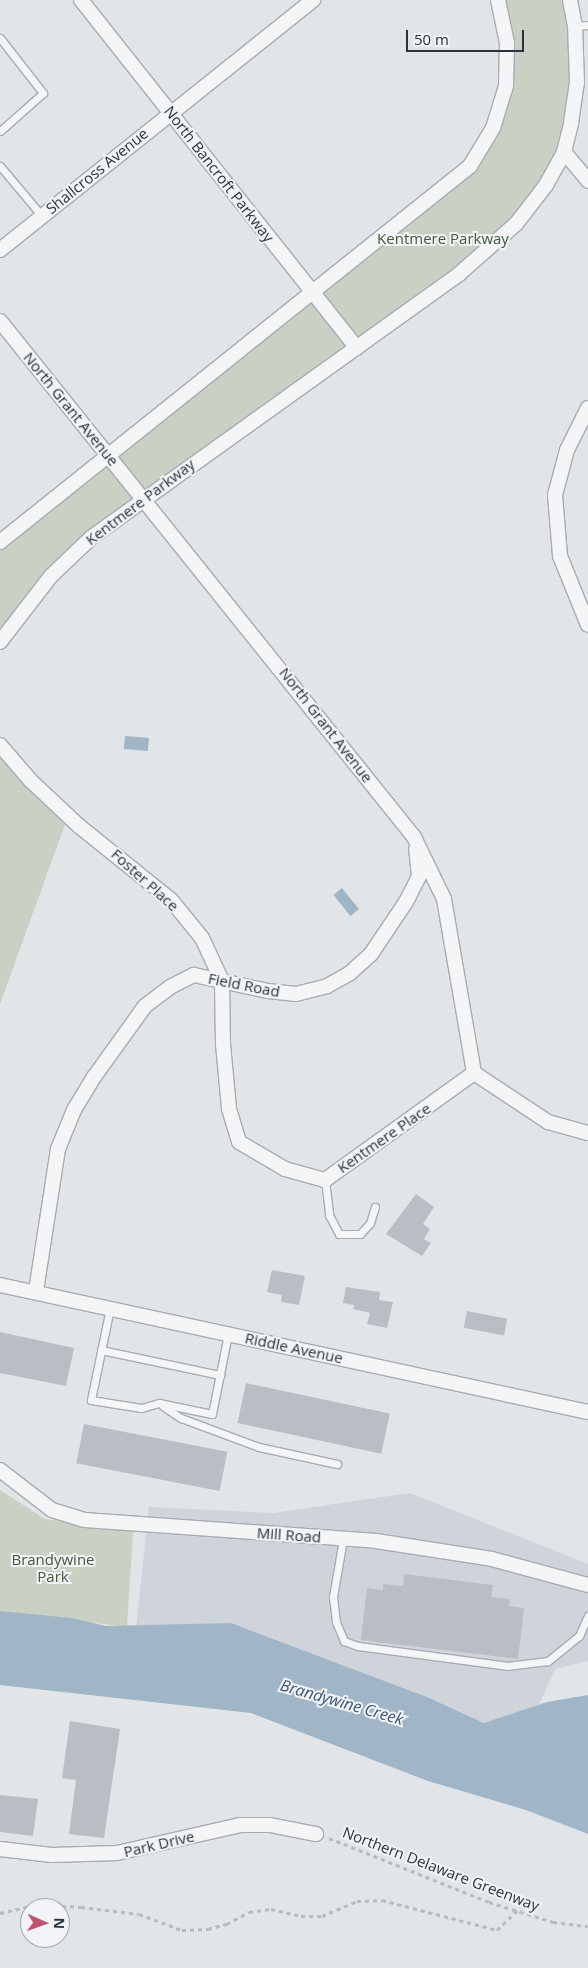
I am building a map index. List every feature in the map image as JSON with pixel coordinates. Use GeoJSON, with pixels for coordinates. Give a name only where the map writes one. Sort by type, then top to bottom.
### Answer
{"type":"FeatureCollection","features":[{"type":"Feature","properties":{"kind":"street","name":"North Bancroft Parkway"},"geometry":{"type":"LineString","coordinates":[[81,0],[357,348]]}},
{"type":"Feature","properties":{"kind":"street","name":"Shallcross Avenue"},"geometry":{"type":"LineString","coordinates":[[0,250],[170,112],[313,0]]}},
{"type":"Feature","properties":{"kind":"street"},"geometry":{"type":"LineString","coordinates":[[0,542],[456,180],[470,166],[493,128],[506,86],[507,43],[498,0]]}},
{"type":"Feature","properties":{"kind":"street","name":"Kentmere Parkway"},"geometry":{"type":"LineString","coordinates":[[0,641],[50,576],[92,537],[144,497],[460,274],[516,224],[546,185],[564,152],[577,82],[581,25],[570,0]]}},
{"type":"Feature","properties":{"kind":"street"},"geometry":{"type":"LineString","coordinates":[[564,152],[588,181]]}},
{"type":"Feature","properties":{"kind":"street","name":"North Grant Avenue"},"geometry":{"type":"LineString","coordinates":[[0,321],[144,497],[414,837],[444,899],[474,1073]]}},
{"type":"Feature","properties":{"kind":"street"},"geometry":{"type":"LineString","coordinates":[[588,408],[567,450],[555,495],[560,556],[588,625]]}},
{"type":"Feature","properties":{"kind":"street","name":"Foster Place"},"geometry":{"type":"LineString","coordinates":[[0,745],[30,780],[79,826],[171,900],[202,938],[222,981],[229,1109],[239,1142],[260,1157]]}},
{"type":"Feature","properties":{"kind":"street","name":"Field Road"},"geometry":{"type":"LineString","coordinates":[[36,1291],[58,1149],[74,1110],[94,1078],[145,1006],[170,987],[194,975],[296,994],[327,986],[350,973],[371,954],[419,876],[414,837]]}},
{"type":"Feature","properties":{"kind":"street"},"geometry":{"type":"LineString","coordinates":[[474,1073],[548,1122],[588,1133]]}},
{"type":"Feature","properties":{"kind":"street","name":"Kentmere Place"},"geometry":{"type":"LineString","coordinates":[[260,1157],[285,1169],[325,1180],[474,1073]]}},
{"type":"Feature","properties":{"kind":"street","name":"Riddle Avenue"},"geometry":{"type":"LineString","coordinates":[[0,1285],[36,1291],[588,1412]]}},
{"type":"Feature","properties":{"kind":"street","name":"Mill Road"},"geometry":{"type":"LineString","coordinates":[[0,1470],[52,1510],[86,1520],[343,1539],[492,1559],[588,1585]]}},
{"type":"Feature","properties":{"kind":"street","name":"Park Drive"},"geometry":{"type":"LineString","coordinates":[[0,1849],[52,1855],[117,1853],[240,1825],[270,1825],[316,1834]]}},
{"type":"Feature","properties":{"kind":"lane"},"geometry":{"type":"LineString","coordinates":[[0,38],[43,93],[0,131]]}},
{"type":"Feature","properties":{"kind":"lane"},"geometry":{"type":"LineString","coordinates":[[0,166],[42,216]]}},
{"type":"Feature","properties":{"kind":"lane"},"geometry":{"type":"LineString","coordinates":[[325,1180],[330,1215],[339,1234],[350,1236],[365,1230],[376,1207]]}},
{"type":"Feature","properties":{"kind":"lane"},"geometry":{"type":"LineString","coordinates":[[110,1308],[91,1400],[141,1408],[160,1403],[212,1414],[228,1333]]}},
{"type":"Feature","properties":{"kind":"lane"},"geometry":{"type":"LineString","coordinates":[[101,1350],[220,1375]]}},
{"type":"Feature","properties":{"kind":"lane"},"geometry":{"type":"LineString","coordinates":[[160,1403],[181,1418],[259,1447],[337,1464]]}},
{"type":"Feature","properties":{"kind":"lane"},"geometry":{"type":"LineString","coordinates":[[343,1539],[333,1597],[336,1622],[344,1641],[358,1646],[507,1666],[548,1661],[579,1636],[588,1616]]}},
{"type":"Feature","properties":{"kind":"path","name":"Northern Delaware Greenway"},"geometry":{"type":"LineString","coordinates":[[316,1834],[517,1911],[553,1922],[588,1926]]}},
{"type":"Feature","properties":{"kind":"path"},"geometry":{"type":"LineString","coordinates":[[0,1913],[38,1904],[81,1906],[139,1914],[182,1930],[208,1929],[228,1924],[248,1912],[271,1908],[301,1916],[322,1916],[357,1901],[382,1900],[497,1930],[517,1911]]}},
{"type":"Feature","properties":{"kind":"shaded area"},"geometry":{"type":"Polygon","coordinates":[[[410,1493],[588,1564],[588,1661],[555,1669],[539,1705],[484,1723],[427,1697],[231,1623],[136,1627],[149,1507],[273,1513],[410,1493]]]}},
{"type":"Feature","properties":{"kind":"green space","name":"Kentmere Parkway"},"geometry":{"type":"Polygon","coordinates":[[[498,0],[570,0],[577,82],[564,152],[516,224],[92,537],[0,641],[0,542],[470,166],[506,86],[498,0]]]}},
{"type":"Feature","properties":{"kind":"green space"},"geometry":{"type":"Polygon","coordinates":[[[0,745],[68,816],[0,1004],[0,745]]]}},
{"type":"Feature","properties":{"kind":"green space","name":"Brandywine Park"},"geometry":{"type":"Polygon","coordinates":[[[0,1490],[45,1519],[133,1532],[127,1627],[0,1611],[0,1490]]]}},
{"type":"Feature","properties":{"kind":"water"},"geometry":{"type":"Polygon","coordinates":[[[125,736],[149,738],[148,751],[124,749],[125,736]]]}},
{"type":"Feature","properties":{"kind":"water"},"geometry":{"type":"Polygon","coordinates":[[[342,888],[359,909],[350,916],[333,895],[342,888]]]}},
{"type":"Feature","properties":{"kind":"water","name":"Brandywine Creek"},"geometry":{"type":"Polygon","coordinates":[[[0,1611],[71,1618],[106,1626],[231,1623],[427,1697],[484,1723],[547,1702],[588,1695],[588,1834],[526,1810],[428,1781],[251,1713],[0,1685],[0,1611]]]}},
{"type":"Feature","properties":{"kind":"building"},"geometry":{"type":"Polygon","coordinates":[[[416,1194],[434,1207],[423,1224],[430,1229],[424,1239],[431,1243],[422,1256],[386,1234],[416,1194]]]}},
{"type":"Feature","properties":{"kind":"building"},"geometry":{"type":"Polygon","coordinates":[[[272,1270],[305,1276],[299,1305],[281,1302],[282,1295],[267,1292],[272,1270]]]}},
{"type":"Feature","properties":{"kind":"building"},"geometry":{"type":"Polygon","coordinates":[[[346,1287],[380,1292],[379,1300],[393,1302],[387,1328],[367,1324],[370,1313],[353,1309],[354,1305],[343,1303],[346,1287]]]}},
{"type":"Feature","properties":{"kind":"building"},"geometry":{"type":"Polygon","coordinates":[[[467,1311],[507,1319],[504,1336],[464,1328],[467,1311]]]}},
{"type":"Feature","properties":{"kind":"building"},"geometry":{"type":"Polygon","coordinates":[[[0,1332],[74,1348],[66,1386],[0,1373],[0,1332]]]}},
{"type":"Feature","properties":{"kind":"building"},"geometry":{"type":"Polygon","coordinates":[[[246,1383],[390,1414],[381,1454],[237,1423],[246,1383]]]}},
{"type":"Feature","properties":{"kind":"building"},"geometry":{"type":"Polygon","coordinates":[[[84,1424],[227,1452],[220,1491],[76,1463],[84,1424]]]}},
{"type":"Feature","properties":{"kind":"building"},"geometry":{"type":"Polygon","coordinates":[[[404,1574],[493,1585],[491,1597],[510,1599],[509,1606],[524,1608],[518,1659],[361,1640],[367,1588],[383,1590],[383,1584],[403,1586],[404,1574]]]}},
{"type":"Feature","properties":{"kind":"building"},"geometry":{"type":"Polygon","coordinates":[[[70,1721],[120,1729],[104,1838],[69,1834],[76,1780],[62,1778],[70,1721]]]}},
{"type":"Feature","properties":{"kind":"building"},"geometry":{"type":"Polygon","coordinates":[[[0,1795],[38,1799],[33,1836],[0,1832],[0,1795]]]}}]}
